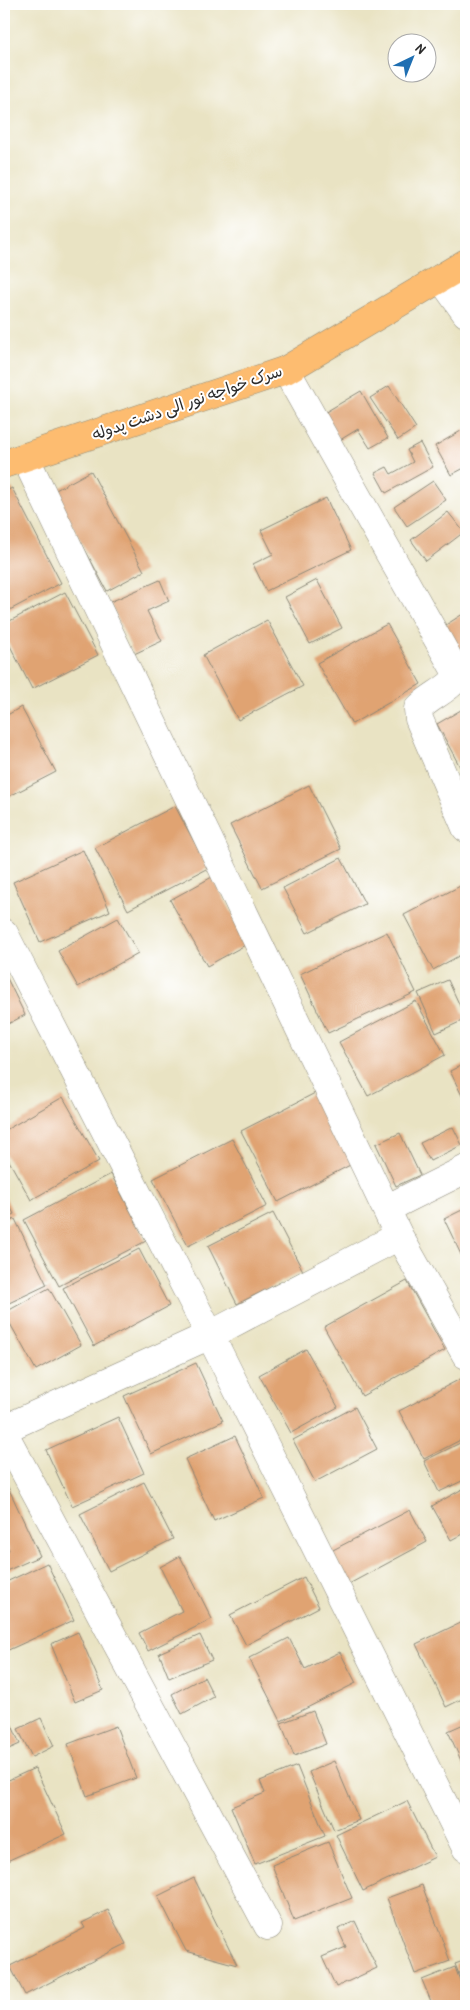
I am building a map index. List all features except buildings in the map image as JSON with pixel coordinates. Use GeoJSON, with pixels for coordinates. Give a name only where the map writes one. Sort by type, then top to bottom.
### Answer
{"type":"FeatureCollection","features":[{"type":"Feature","properties":{"kind":"main road","name":"سرک خواجه نور الی دشت پدوله"},"geometry":{"type":"LineString","coordinates":[[14,460],[286,370],[466,263]]}},
{"type":"Feature","properties":{"kind":"street"},"geometry":{"type":"LineString","coordinates":[[441,278],[466,313]]}},
{"type":"Feature","properties":{"kind":"street"},"geometry":{"type":"LineString","coordinates":[[286,370],[455,670],[455,680],[447,689],[424,702],[418,709],[419,719],[466,828]]}},
{"type":"Feature","properties":{"kind":"street"},"geometry":{"type":"LineString","coordinates":[[14,460],[399,1236],[466,1355]]}},
{"type":"Feature","properties":{"kind":"street"},"geometry":{"type":"LineString","coordinates":[[4,933],[210,1335],[466,1848]]}},
{"type":"Feature","properties":{"kind":"street"},"geometry":{"type":"LineString","coordinates":[[386,1209],[466,1169]]}},
{"type":"Feature","properties":{"kind":"street"},"geometry":{"type":"LineString","coordinates":[[4,1428],[210,1335],[399,1236]]}},
{"type":"Feature","properties":{"kind":"street"},"geometry":{"type":"LineString","coordinates":[[4,1434],[268,1926]]}}]}
